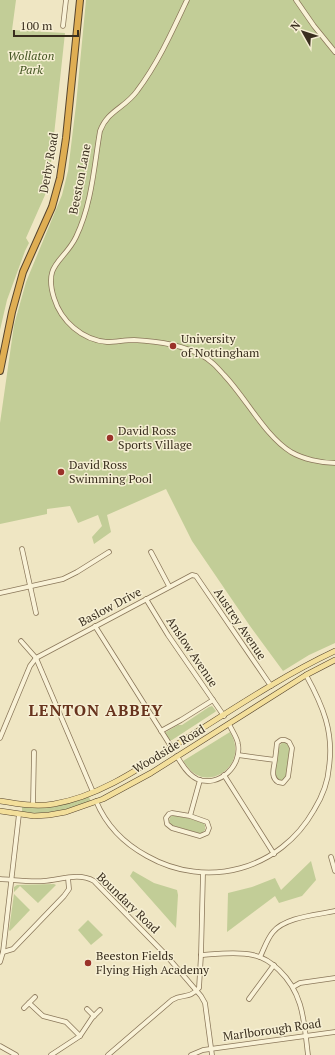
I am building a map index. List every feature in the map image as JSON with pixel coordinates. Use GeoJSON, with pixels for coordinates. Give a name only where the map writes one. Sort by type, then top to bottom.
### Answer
{"type":"FeatureCollection","features":[{"type":"Feature","properties":{"kind":"highway","name":"Derby Road"},"geometry":{"type":"LineString","coordinates":[[0,371],[12,312],[23,272],[52,206],[60,178],[66,138],[80,0]]}},
{"type":"Feature","properties":{"kind":"main road","name":"Woodside Road"},"geometry":{"type":"LineString","coordinates":[[0,801],[46,805],[66,802],[93,792],[129,774],[302,667],[335,651]]}},
{"type":"Feature","properties":{"kind":"main road","name":"Woodside Road"},"geometry":{"type":"LineString","coordinates":[[0,811],[34,816],[49,815],[66,812],[96,802],[151,773],[306,675],[335,660]]}},
{"type":"Feature","properties":{"kind":"main road"},"geometry":{"type":"LineString","coordinates":[[302,667],[306,675]]}},
{"type":"Feature","properties":{"kind":"main road"},"geometry":{"type":"LineString","coordinates":[[224,716],[229,724]]}},
{"type":"Feature","properties":{"kind":"main road"},"geometry":{"type":"LineString","coordinates":[[15,803],[19,809],[19,814]]}},
{"type":"Feature","properties":{"kind":"street"},"geometry":{"type":"LineString","coordinates":[[63,26],[66,0]]}},
{"type":"Feature","properties":{"kind":"street","name":"Beeston Lane"},"geometry":{"type":"LineString","coordinates":[[187,0],[165,47],[136,92],[127,102],[109,115],[102,125],[86,210],[75,238],[58,260],[52,271],[54,297],[61,314],[69,324],[90,338],[107,342],[135,340],[182,346],[203,356],[214,364],[229,380],[267,429],[289,450],[305,458],[335,463]]}},
{"type":"Feature","properties":{"kind":"street"},"geometry":{"type":"LineString","coordinates":[[296,0],[314,26],[335,52]]}},
{"type":"Feature","properties":{"kind":"street"},"geometry":{"type":"LineString","coordinates":[[22,549],[36,613]]}},
{"type":"Feature","properties":{"kind":"street"},"geometry":{"type":"LineString","coordinates":[[0,593],[69,577],[100,561],[109,552]]}},
{"type":"Feature","properties":{"kind":"street"},"geometry":{"type":"LineString","coordinates":[[151,552],[169,586]]}},
{"type":"Feature","properties":{"kind":"street","name":"Baslow Drive"},"geometry":{"type":"LineString","coordinates":[[36,658],[169,586],[194,575]]}},
{"type":"Feature","properties":{"kind":"street","name":"Austrey Avenue"},"geometry":{"type":"LineString","coordinates":[[194,575],[270,686]]}},
{"type":"Feature","properties":{"kind":"street","name":"Anslow Avenue"},"geometry":{"type":"LineString","coordinates":[[146,599],[168,635],[224,716]]}},
{"type":"Feature","properties":{"kind":"street"},"geometry":{"type":"LineString","coordinates":[[95,626],[172,748]]}},
{"type":"Feature","properties":{"kind":"street"},"geometry":{"type":"LineString","coordinates":[[21,641],[36,658],[93,792]]}},
{"type":"Feature","properties":{"kind":"street"},"geometry":{"type":"LineString","coordinates":[[0,738],[30,666],[36,658]]}},
{"type":"Feature","properties":{"kind":"street"},"geometry":{"type":"LineString","coordinates":[[96,802],[112,827],[124,840],[135,849],[162,864],[203,873],[224,872],[238,869],[274,854],[282,849],[293,838],[310,817],[322,795],[330,768],[330,737],[326,719],[319,699],[306,675]]}},
{"type":"Feature","properties":{"kind":"street","name":"Woodside Road"},"geometry":{"type":"LineString","coordinates":[[161,731],[182,720],[213,700]]}},
{"type":"Feature","properties":{"kind":"street"},"geometry":{"type":"LineString","coordinates":[[177,756],[185,769],[200,780],[211,781],[224,775],[234,766],[238,755],[236,738],[229,724]]}},
{"type":"Feature","properties":{"kind":"street"},"geometry":{"type":"LineString","coordinates":[[281,740],[290,743],[292,748],[288,777],[284,783],[278,782],[274,779],[273,775],[275,760],[278,743],[281,740]]}},
{"type":"Feature","properties":{"kind":"street"},"geometry":{"type":"LineString","coordinates":[[33,805],[34,752]]}},
{"type":"Feature","properties":{"kind":"street"},"geometry":{"type":"LineString","coordinates":[[238,755],[275,760]]}},
{"type":"Feature","properties":{"kind":"street"},"geometry":{"type":"LineString","coordinates":[[330,768],[335,769]]}},
{"type":"Feature","properties":{"kind":"street"},"geometry":{"type":"LineString","coordinates":[[224,775],[274,854]]}},
{"type":"Feature","properties":{"kind":"street"},"geometry":{"type":"LineString","coordinates":[[190,816],[200,780]]}},
{"type":"Feature","properties":{"kind":"street"},"geometry":{"type":"LineString","coordinates":[[172,813],[190,816],[207,822],[209,828],[207,833],[200,836],[172,828],[167,824],[166,818],[172,813]]}},
{"type":"Feature","properties":{"kind":"street"},"geometry":{"type":"LineString","coordinates":[[0,962],[3,952],[19,814]]}},
{"type":"Feature","properties":{"kind":"street"},"geometry":{"type":"LineString","coordinates":[[331,857],[335,871]]}},
{"type":"Feature","properties":{"kind":"street"},"geometry":{"type":"LineString","coordinates":[[108,1055],[172,1000],[191,995],[200,984],[203,873]]}},
{"type":"Feature","properties":{"kind":"street","name":"Boundary Road"},"geometry":{"type":"LineString","coordinates":[[0,879],[44,881],[84,877],[94,881],[165,954],[196,990],[205,1003],[212,1055]]}},
{"type":"Feature","properties":{"kind":"street"},"geometry":{"type":"LineString","coordinates":[[3,952],[8,952],[13,949],[64,896],[69,889],[68,878]]}},
{"type":"Feature","properties":{"kind":"street"},"geometry":{"type":"LineString","coordinates":[[260,957],[270,936],[278,927],[288,921],[335,911]]}},
{"type":"Feature","properties":{"kind":"street"},"geometry":{"type":"LineString","coordinates":[[201,954],[246,954],[260,957],[274,966],[286,977],[293,986],[302,1011],[308,1055]]}},
{"type":"Feature","properties":{"kind":"street"},"geometry":{"type":"LineString","coordinates":[[249,1000],[274,966]]}},
{"type":"Feature","properties":{"kind":"street"},"geometry":{"type":"LineString","coordinates":[[293,986],[300,983],[335,978]]}},
{"type":"Feature","properties":{"kind":"street"},"geometry":{"type":"LineString","coordinates":[[24,1008],[35,997]]}},
{"type":"Feature","properties":{"kind":"street"},"geometry":{"type":"LineString","coordinates":[[29,1004],[43,1016],[66,1022],[80,1036]]}},
{"type":"Feature","properties":{"kind":"street"},"geometry":{"type":"LineString","coordinates":[[87,1009],[94,1016]]}},
{"type":"Feature","properties":{"kind":"street"},"geometry":{"type":"LineString","coordinates":[[51,1055],[80,1036],[100,1010]]}},
{"type":"Feature","properties":{"kind":"street","name":"Marlborough Road"},"geometry":{"type":"LineString","coordinates":[[191,1055],[198,1051],[335,1032]]}},
{"type":"Feature","properties":{"kind":"street"},"geometry":{"type":"LineString","coordinates":[[0,1046],[16,1055]]}},
{"type":"Feature","properties":{"kind":"green space","name":"Wollaton Park"},"geometry":{"type":"Polygon","coordinates":[[[0,0],[16,0],[12,30],[65,33],[50,172],[45,195],[26,238],[29,243],[7,300],[0,330],[0,0]]]}},
{"type":"Feature","properties":{"kind":"green space","name":"University of Nottingham"},"geometry":{"type":"Polygon","coordinates":[[[86,0],[335,0],[335,643],[309,655],[283,671],[250,626],[192,541],[166,489],[107,515],[111,532],[94,544],[92,537],[102,526],[98,515],[78,523],[70,506],[47,509],[47,514],[0,524],[0,423],[14,325],[26,282],[62,195],[68,171],[86,0]]]}},
{"type":"Feature","properties":{"kind":"green space"},"geometry":{"type":"Polygon","coordinates":[[[212,706],[216,711],[215,712],[172,740],[169,740],[165,733],[166,732],[178,725],[182,725],[212,706]]]}},
{"type":"Feature","properties":{"kind":"green space"},"geometry":{"type":"Polygon","coordinates":[[[230,732],[233,737],[235,753],[230,765],[221,774],[209,777],[197,775],[189,769],[183,761],[230,732]]]}},
{"type":"Feature","properties":{"kind":"green space"},"geometry":{"type":"Polygon","coordinates":[[[283,742],[287,743],[290,747],[286,778],[281,781],[276,780],[275,766],[277,754],[283,742]]]}},
{"type":"Feature","properties":{"kind":"green space"},"geometry":{"type":"Polygon","coordinates":[[[89,797],[91,802],[65,809],[41,813],[22,812],[22,807],[54,807],[89,797]]]}},
{"type":"Feature","properties":{"kind":"green space"},"geometry":{"type":"Polygon","coordinates":[[[171,815],[203,822],[205,825],[205,830],[201,834],[171,825],[169,821],[171,815]]]}},
{"type":"Feature","properties":{"kind":"green space"},"geometry":{"type":"Polygon","coordinates":[[[311,861],[316,880],[302,896],[279,903],[275,896],[227,932],[228,893],[252,887],[275,878],[281,890],[311,861]]]}},
{"type":"Feature","properties":{"kind":"green space"},"geometry":{"type":"Polygon","coordinates":[[[133,871],[154,883],[177,890],[176,928],[130,876],[133,871]]]}},
{"type":"Feature","properties":{"kind":"green space"},"geometry":{"type":"Polygon","coordinates":[[[17,885],[56,885],[38,903],[20,886],[14,892],[14,887],[17,885]]]}},
{"type":"Feature","properties":{"kind":"green space"},"geometry":{"type":"Polygon","coordinates":[[[14,894],[30,910],[10,931],[9,930],[14,894]]]}},
{"type":"Feature","properties":{"kind":"green space"},"geometry":{"type":"Polygon","coordinates":[[[88,920],[103,935],[91,945],[78,930],[88,920]]]}},
{"type":"Feature","properties":{"kind":"place","name":"University of Nottingham"},"geometry":{"type":"Point","coordinates":[173,346]}},
{"type":"Feature","properties":{"kind":"place","name":"David Ross Sports Village"},"geometry":{"type":"Point","coordinates":[110,438]}},
{"type":"Feature","properties":{"kind":"place","name":"David Ross Swimming Pool"},"geometry":{"type":"Point","coordinates":[61,472]}},
{"type":"Feature","properties":{"kind":"place","name":"Beeston Fields Flying High Academy"},"geometry":{"type":"Point","coordinates":[88,963]}},
{"type":"Feature","properties":{"kind":"district","name":"LENTON ABBEY"},"geometry":{"type":"Point","coordinates":[96,710]}}]}
